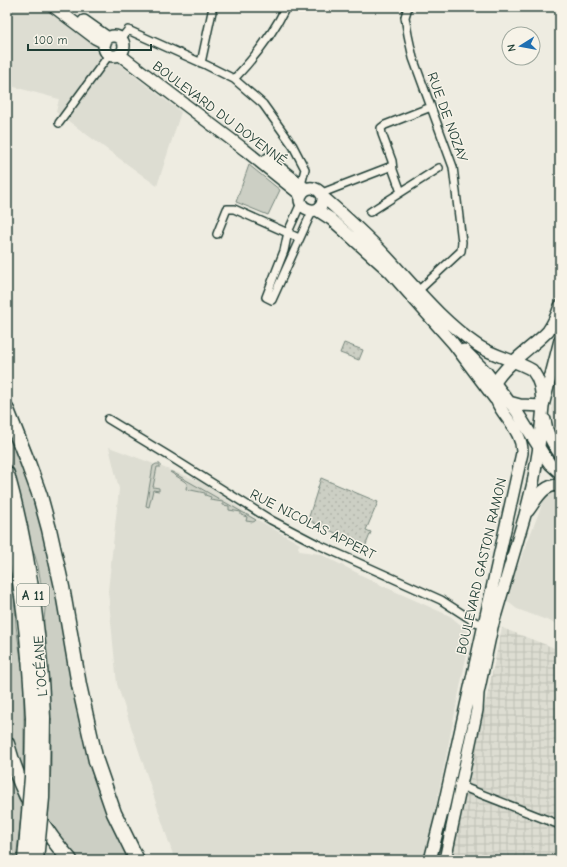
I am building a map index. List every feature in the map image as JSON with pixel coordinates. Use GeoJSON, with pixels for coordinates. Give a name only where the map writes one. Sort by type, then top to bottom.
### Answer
{"type":"FeatureCollection","features":[{"type":"Feature","properties":{"kind":"highway"},"geometry":{"type":"LineString","coordinates":[[7,410],[40,496],[49,529],[62,587],[79,685],[96,761],[106,792],[120,826],[137,860]]}},
{"type":"Feature","properties":{"kind":"highway","name":"L’OCÉANE"},"geometry":{"type":"LineString","coordinates":[[7,474],[20,527],[32,592],[40,656],[38,718],[25,860]]}},
{"type":"Feature","properties":{"kind":"highway","name":"L’OCÉANE"},"geometry":{"type":"LineString","coordinates":[[7,516],[25,612],[30,668],[38,718],[43,766],[42,798],[36,860]]}},
{"type":"Feature","properties":{"kind":"highway"},"geometry":{"type":"LineString","coordinates":[[7,744],[16,770],[36,814],[49,834],[70,860]]}},
{"type":"Feature","properties":{"kind":"highway"},"geometry":{"type":"LineString","coordinates":[[120,826],[132,837],[146,860]]}},
{"type":"Feature","properties":{"kind":"main road"},"geometry":{"type":"LineString","coordinates":[[54,7],[94,38],[106,41],[115,36],[121,39],[124,44],[122,53],[114,57],[109,55],[105,51],[106,41]]}},
{"type":"Feature","properties":{"kind":"main road"},"geometry":{"type":"LineString","coordinates":[[64,7],[106,41]]}},
{"type":"Feature","properties":{"kind":"main road","name":"BOULEVARD DU DOYENNÉ"},"geometry":{"type":"LineString","coordinates":[[122,53],[245,150],[303,193],[306,209],[315,210],[331,218],[390,272],[453,343],[496,401]]}},
{"type":"Feature","properties":{"kind":"main road","name":"BOULEVARD DU DOYENNÉ"},"geometry":{"type":"LineString","coordinates":[[303,193],[313,188],[317,189],[362,232],[433,308],[469,339],[484,349],[532,370],[540,385],[543,406]]}},
{"type":"Feature","properties":{"kind":"main road"},"geometry":{"type":"LineString","coordinates":[[315,210],[323,203],[323,195]]}},
{"type":"Feature","properties":{"kind":"main road","name":"BOULEVARD DU DOYENNÉ"},"geometry":{"type":"LineString","coordinates":[[390,272],[401,279],[413,291],[418,291]]}},
{"type":"Feature","properties":{"kind":"main road"},"geometry":{"type":"LineString","coordinates":[[494,383],[502,372],[548,330],[560,306]]}},
{"type":"Feature","properties":{"kind":"main road","name":"BOULEVARD GASTON RAMON"},"geometry":{"type":"LineString","coordinates":[[430,860],[488,626],[525,515],[533,483],[543,406],[560,340]]}},
{"type":"Feature","properties":{"kind":"main road","name":"BOULEVARD DU DOYENNÉ"},"geometry":{"type":"LineString","coordinates":[[453,343],[471,356],[494,383],[520,416],[550,464],[560,473]]}},
{"type":"Feature","properties":{"kind":"main road","name":"BOULEVARD GASTON RAMON"},"geometry":{"type":"LineString","coordinates":[[445,860],[460,786],[488,626],[522,453],[521,442],[517,433],[496,401],[494,383]]}},
{"type":"Feature","properties":{"kind":"main road"},"geometry":{"type":"LineString","coordinates":[[509,402],[520,405],[543,406],[547,432],[555,448],[560,454]]}},
{"type":"Feature","properties":{"kind":"main road"},"geometry":{"type":"LineString","coordinates":[[525,515],[545,488],[560,485]]}},
{"type":"Feature","properties":{"kind":"street"},"geometry":{"type":"LineString","coordinates":[[201,63],[213,7]]}},
{"type":"Feature","properties":{"kind":"street"},"geometry":{"type":"LineString","coordinates":[[234,79],[260,51],[279,23],[286,7]]}},
{"type":"Feature","properties":{"kind":"street","name":"RUE DE NOZAY"},"geometry":{"type":"LineString","coordinates":[[408,7],[405,17],[413,58],[454,167],[462,242],[461,251],[418,291]]}},
{"type":"Feature","properties":{"kind":"street"},"geometry":{"type":"LineString","coordinates":[[121,39],[128,30],[234,79],[263,104],[293,146],[305,169],[303,193],[288,232],[284,251],[266,297],[272,300],[300,238],[315,210]]}},
{"type":"Feature","properties":{"kind":"street"},"geometry":{"type":"LineString","coordinates":[[59,123],[109,55]]}},
{"type":"Feature","properties":{"kind":"street"},"geometry":{"type":"LineString","coordinates":[[401,192],[381,128],[385,125],[431,107]]}},
{"type":"Feature","properties":{"kind":"street"},"geometry":{"type":"LineString","coordinates":[[323,195],[392,166]]}},
{"type":"Feature","properties":{"kind":"street"},"geometry":{"type":"LineString","coordinates":[[370,212],[439,168]]}},
{"type":"Feature","properties":{"kind":"street"},"geometry":{"type":"LineString","coordinates":[[217,234],[227,209],[234,209],[300,238]]}},
{"type":"Feature","properties":{"kind":"street"},"geometry":{"type":"LineString","coordinates":[[279,265],[286,268]]}},
{"type":"Feature","properties":{"kind":"street","name":"RUE NICOLAS APPERT"},"geometry":{"type":"LineString","coordinates":[[108,419],[170,456],[271,520],[319,545],[441,600],[475,622],[488,626]]}},
{"type":"Feature","properties":{"kind":"street"},"geometry":{"type":"LineString","coordinates":[[449,782],[560,825]]}},
{"type":"Feature","properties":{"kind":"shaded area"},"geometry":{"type":"Polygon","coordinates":[[[7,7],[45,7],[181,112],[157,186],[56,112],[59,99],[7,85],[7,7]]]}},
{"type":"Feature","properties":{"kind":"shaded area"},"geometry":{"type":"Polygon","coordinates":[[[249,165],[280,190],[268,215],[236,202],[249,165]]]}},
{"type":"Feature","properties":{"kind":"shaded area"},"geometry":{"type":"Polygon","coordinates":[[[344,343],[363,350],[359,360],[340,353],[344,343]]]}},
{"type":"Feature","properties":{"kind":"shaded area"},"geometry":{"type":"Polygon","coordinates":[[[560,379],[560,438],[556,429],[552,406],[560,379]]]}},
{"type":"Feature","properties":{"kind":"shaded area"},"geometry":{"type":"Polygon","coordinates":[[[7,425],[30,487],[46,544],[66,643],[81,729],[91,770],[110,822],[130,860],[78,860],[48,823],[51,766],[51,719],[43,630],[45,609],[38,566],[7,452],[7,425]]]}},
{"type":"Feature","properties":{"kind":"shaded area"},"geometry":{"type":"Polygon","coordinates":[[[109,447],[199,481],[256,519],[300,544],[298,547],[300,551],[320,554],[383,586],[450,616],[468,631],[469,640],[466,658],[425,860],[176,860],[173,855],[117,684],[108,591],[119,489],[109,447]]]}},
{"type":"Feature","properties":{"kind":"shaded area"},"geometry":{"type":"Polygon","coordinates":[[[160,464],[160,467],[157,467],[153,487],[159,488],[159,491],[153,490],[149,507],[146,506],[153,466],[160,464]]]}},
{"type":"Feature","properties":{"kind":"shaded area"},"geometry":{"type":"Polygon","coordinates":[[[170,472],[256,520],[253,522],[246,521],[247,517],[241,515],[241,512],[229,510],[229,506],[223,505],[223,502],[210,500],[211,497],[205,495],[205,493],[186,489],[187,483],[170,472]]]}},
{"type":"Feature","properties":{"kind":"shaded area"},"geometry":{"type":"Polygon","coordinates":[[[321,478],[378,502],[366,530],[371,532],[365,547],[308,520],[321,478]]]}},
{"type":"Feature","properties":{"kind":"shaded area"},"geometry":{"type":"Polygon","coordinates":[[[555,490],[560,491],[560,625],[517,609],[508,602],[513,579],[545,497],[549,492],[555,490]]]}},
{"type":"Feature","properties":{"kind":"shaded area"},"geometry":{"type":"Polygon","coordinates":[[[7,545],[13,577],[16,626],[24,679],[24,777],[7,725],[7,545]]]}},
{"type":"Feature","properties":{"kind":"shaded area"},"geometry":{"type":"Polygon","coordinates":[[[502,628],[560,650],[560,860],[451,860],[502,628]]]}},
{"type":"Feature","properties":{"kind":"shaded area"},"geometry":{"type":"Polygon","coordinates":[[[7,766],[22,808],[16,860],[7,860],[7,766]]]}}]}
